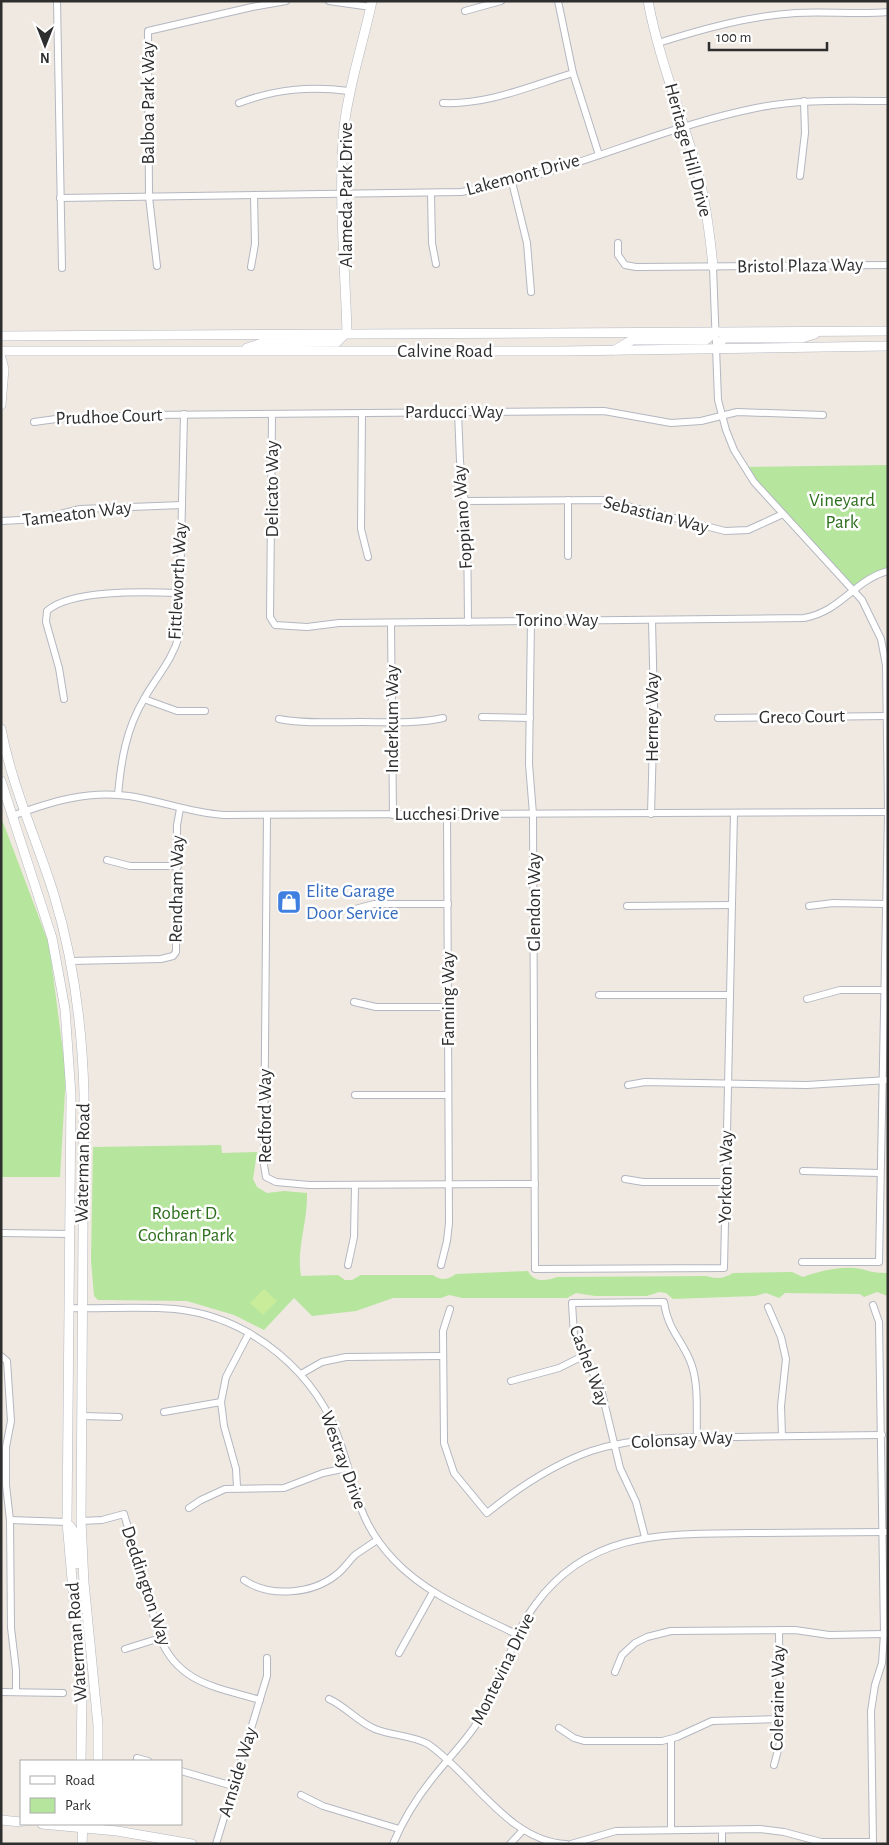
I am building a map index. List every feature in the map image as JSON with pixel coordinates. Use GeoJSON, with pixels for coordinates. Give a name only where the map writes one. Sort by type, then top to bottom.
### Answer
{"type":"FeatureCollection","features":[{"type":"Feature","properties":{"kind":"street"},"geometry":{"type":"LineString","coordinates":[[57,1],[62,268]]}},
{"type":"Feature","properties":{"kind":"street","name":"Balboa Park Way"},"geometry":{"type":"LineString","coordinates":[[149,197],[148,31],[252,6],[286,1]]}},
{"type":"Feature","properties":{"kind":"street"},"geometry":{"type":"LineString","coordinates":[[329,1],[371,4]]}},
{"type":"Feature","properties":{"kind":"street"},"geometry":{"type":"LineString","coordinates":[[465,11],[501,1]]}},
{"type":"Feature","properties":{"kind":"street"},"geometry":{"type":"LineString","coordinates":[[558,1],[573,73],[599,155]]}},
{"type":"Feature","properties":{"kind":"street","name":"Heritage Hill Drive"},"geometry":{"type":"LineString","coordinates":[[648,1],[658,44],[706,208],[713,267],[716,381],[721,415],[731,444],[744,467],[783,514],[854,591],[870,613],[881,639],[886,665],[888,811],[884,990],[885,1080],[880,1173],[879,1262],[802,1262]]}},
{"type":"Feature","properties":{"kind":"street","name":"Alameda Park Drive"},"geometry":{"type":"LineString","coordinates":[[347,332],[343,195],[344,128],[349,91],[371,4]]}},
{"type":"Feature","properties":{"kind":"street"},"geometry":{"type":"LineString","coordinates":[[658,44],[703,30],[764,16],[819,12],[888,12]]}},
{"type":"Feature","properties":{"kind":"street"},"geometry":{"type":"LineString","coordinates":[[443,103],[473,102],[490,99],[573,73]]}},
{"type":"Feature","properties":{"kind":"street"},"geometry":{"type":"LineString","coordinates":[[239,103],[271,92],[293,89],[319,88],[349,91]]}},
{"type":"Feature","properties":{"kind":"street"},"geometry":{"type":"LineString","coordinates":[[800,176],[805,133],[804,101]]}},
{"type":"Feature","properties":{"kind":"street","name":"Lakemont Drive"},"geometry":{"type":"LineString","coordinates":[[60,198],[431,194],[461,192],[512,182],[684,128],[755,108],[804,101],[888,101]]}},
{"type":"Feature","properties":{"kind":"street"},"geometry":{"type":"LineString","coordinates":[[512,182],[527,243],[531,292]]}},
{"type":"Feature","properties":{"kind":"street"},"geometry":{"type":"LineString","coordinates":[[431,194],[432,243],[436,264]]}},
{"type":"Feature","properties":{"kind":"street"},"geometry":{"type":"LineString","coordinates":[[251,267],[255,244],[254,195]]}},
{"type":"Feature","properties":{"kind":"street"},"geometry":{"type":"LineString","coordinates":[[149,197],[157,266]]}},
{"type":"Feature","properties":{"kind":"street","name":"Bristol Plaza Way"},"geometry":{"type":"LineString","coordinates":[[618,243],[618,255],[625,265],[636,267],[888,265]]}},
{"type":"Feature","properties":{"kind":"street"},"geometry":{"type":"LineString","coordinates":[[615,350],[632,340],[706,340],[716,331]]}},
{"type":"Feature","properties":{"kind":"street"},"geometry":{"type":"LineString","coordinates":[[715,349],[724,338],[802,338],[822,331]]}},
{"type":"Feature","properties":{"kind":"street","name":"Calvine Road"},"geometry":{"type":"LineString","coordinates":[[1,336],[347,332],[888,331]]}},
{"type":"Feature","properties":{"kind":"street"},"geometry":{"type":"LineString","coordinates":[[238,351],[262,344],[338,342],[347,332]]}},
{"type":"Feature","properties":{"kind":"street","name":"Calvine Road"},"geometry":{"type":"LineString","coordinates":[[1,351],[615,350],[888,346]]}},
{"type":"Feature","properties":{"kind":"street"},"geometry":{"type":"LineString","coordinates":[[1,358],[4,369],[1,405]]}},
{"type":"Feature","properties":{"kind":"street","name":"Parducci Way"},"geometry":{"type":"LineString","coordinates":[[184,414],[615,411],[670,423],[701,421],[738,412],[823,415]]}},
{"type":"Feature","properties":{"kind":"street","name":"Foppiano Way"},"geometry":{"type":"LineString","coordinates":[[458,412],[460,461],[465,501],[468,622]]}},
{"type":"Feature","properties":{"kind":"street"},"geometry":{"type":"LineString","coordinates":[[362,413],[361,528],[368,557]]}},
{"type":"Feature","properties":{"kind":"street","name":"Prudhoe Court"},"geometry":{"type":"LineString","coordinates":[[34,422],[63,418],[184,414]]}},
{"type":"Feature","properties":{"kind":"street","name":"Fittleworth Way"},"geometry":{"type":"LineString","coordinates":[[118,795],[124,749],[134,720],[144,699],[164,670],[176,646],[180,625],[184,414]]}},
{"type":"Feature","properties":{"kind":"street","name":"Delicato Way"},"geometry":{"type":"LineString","coordinates":[[272,414],[272,564]]}},
{"type":"Feature","properties":{"kind":"street"},"geometry":{"type":"LineString","coordinates":[[568,500],[568,556]]}},
{"type":"Feature","properties":{"kind":"street","name":"Sebastian Way"},"geometry":{"type":"LineString","coordinates":[[465,501],[568,500],[616,502],[725,531],[748,530],[783,514]]}},
{"type":"Feature","properties":{"kind":"street","name":"Tameaton Way"},"geometry":{"type":"LineString","coordinates":[[1,521],[25,521],[80,509],[182,505]]}},
{"type":"Feature","properties":{"kind":"street","name":"Torino Way"},"geometry":{"type":"LineString","coordinates":[[272,564],[270,616],[275,625],[307,627],[339,622],[391,624],[531,620],[804,618],[834,608],[871,578],[888,571]]}},
{"type":"Feature","properties":{"kind":"street"},"geometry":{"type":"LineString","coordinates":[[64,699],[59,668],[46,622],[47,611],[53,605],[89,596],[180,593]]}},
{"type":"Feature","properties":{"kind":"street","name":"Glendon Way"},"geometry":{"type":"LineString","coordinates":[[531,620],[529,764],[534,814],[535,1184]]}},
{"type":"Feature","properties":{"kind":"street","name":"Herney Way"},"geometry":{"type":"LineString","coordinates":[[651,814],[654,704],[652,620]]}},
{"type":"Feature","properties":{"kind":"street","name":"Inderkum Way"},"geometry":{"type":"LineString","coordinates":[[391,624],[393,815]]}},
{"type":"Feature","properties":{"kind":"street"},"geometry":{"type":"LineString","coordinates":[[144,699],[177,711],[205,711]]}},
{"type":"Feature","properties":{"kind":"street","name":"Greco Court"},"geometry":{"type":"LineString","coordinates":[[718,718],[887,716]]}},
{"type":"Feature","properties":{"kind":"street"},"geometry":{"type":"LineString","coordinates":[[482,717],[530,718]]}},
{"type":"Feature","properties":{"kind":"street"},"geometry":{"type":"LineString","coordinates":[[279,719],[296,722],[392,722],[428,721],[443,718]]}},
{"type":"Feature","properties":{"kind":"street","name":"Waterman Road"},"geometry":{"type":"LineString","coordinates":[[1,729],[6,753],[53,893],[71,961],[81,1022],[84,1068],[81,1522],[84,1583],[98,1725],[98,1760]]}},
{"type":"Feature","properties":{"kind":"street","name":"Waterman Road"},"geometry":{"type":"LineString","coordinates":[[1,781],[52,938],[65,1009],[71,1095],[67,1522],[82,1693],[81,1760]]}},
{"type":"Feature","properties":{"kind":"street","name":"Lucchesi Drive"},"geometry":{"type":"LineString","coordinates":[[12,816],[64,799],[82,796],[118,795],[144,799],[180,809],[224,815],[651,814],[888,811]]}},
{"type":"Feature","properties":{"kind":"street","name":"Rendham Way"},"geometry":{"type":"LineString","coordinates":[[71,961],[161,960],[173,956],[178,946],[177,825],[180,809]]}},
{"type":"Feature","properties":{"kind":"street","name":"Yorkton Way"},"geometry":{"type":"LineString","coordinates":[[535,1184],[535,1269],[724,1268],[734,813]]}},
{"type":"Feature","properties":{"kind":"street","name":"Fanning Way"},"geometry":{"type":"LineString","coordinates":[[441,1265],[448,1241],[449,1184],[448,814]]}},
{"type":"Feature","properties":{"kind":"street","name":"Redford Way"},"geometry":{"type":"LineString","coordinates":[[267,815],[264,1165],[266,1177],[276,1182],[355,1185],[535,1184]]}},
{"type":"Feature","properties":{"kind":"street"},"geometry":{"type":"LineString","coordinates":[[107,860],[130,866],[178,866]]}},
{"type":"Feature","properties":{"kind":"street"},"geometry":{"type":"LineString","coordinates":[[809,906],[833,903],[886,904]]}},
{"type":"Feature","properties":{"kind":"street"},"geometry":{"type":"LineString","coordinates":[[355,909],[374,904],[448,904]]}},
{"type":"Feature","properties":{"kind":"street"},"geometry":{"type":"LineString","coordinates":[[627,906],[732,905]]}},
{"type":"Feature","properties":{"kind":"street"},"geometry":{"type":"LineString","coordinates":[[807,999],[840,990],[884,990]]}},
{"type":"Feature","properties":{"kind":"street"},"geometry":{"type":"LineString","coordinates":[[599,995],[730,995]]}},
{"type":"Feature","properties":{"kind":"street"},"geometry":{"type":"LineString","coordinates":[[354,1002],[376,1007],[448,1006]]}},
{"type":"Feature","properties":{"kind":"street"},"geometry":{"type":"LineString","coordinates":[[628,1085],[645,1082],[819,1085],[854,1080],[885,1080]]}},
{"type":"Feature","properties":{"kind":"street"},"geometry":{"type":"LineString","coordinates":[[355,1095],[448,1095]]}},
{"type":"Feature","properties":{"kind":"street"},"geometry":{"type":"LineString","coordinates":[[803,1171],[880,1173]]}},
{"type":"Feature","properties":{"kind":"street"},"geometry":{"type":"LineString","coordinates":[[625,1179],[643,1182],[726,1182]]}},
{"type":"Feature","properties":{"kind":"street"},"geometry":{"type":"LineString","coordinates":[[348,1265],[354,1237],[355,1185]]}},
{"type":"Feature","properties":{"kind":"street"},"geometry":{"type":"LineString","coordinates":[[2,1233],[69,1234]]}},
{"type":"Feature","properties":{"kind":"street","name":"Cashel Way"},"geometry":{"type":"LineString","coordinates":[[645,1537],[640,1514],[622,1475],[601,1389],[574,1336],[572,1303],[664,1302],[668,1322],[693,1371],[697,1437]]}},
{"type":"Feature","properties":{"kind":"street"},"geometry":{"type":"LineString","coordinates":[[571,1844],[593,1841],[616,1831],[671,1830],[772,1830],[821,1842],[873,1842],[871,1710],[875,1685],[882,1663],[885,1532],[879,1322],[873,1306]]}},
{"type":"Feature","properties":{"kind":"street","name":"Westray Drive"},"geometry":{"type":"LineString","coordinates":[[69,1308],[176,1309],[217,1318],[249,1333],[274,1350],[301,1374],[334,1425],[357,1503],[377,1540],[404,1570],[433,1592],[516,1634]]}},
{"type":"Feature","properties":{"kind":"street"},"geometry":{"type":"LineString","coordinates":[[768,1308],[781,1337],[786,1359],[781,1406],[782,1436]]}},
{"type":"Feature","properties":{"kind":"street"},"geometry":{"type":"LineString","coordinates":[[301,1374],[322,1362],[346,1357],[443,1356],[444,1331],[450,1309]]}},
{"type":"Feature","properties":{"kind":"street"},"geometry":{"type":"LineString","coordinates":[[237,1487],[221,1402],[226,1377],[249,1333]]}},
{"type":"Feature","properties":{"kind":"street"},"geometry":{"type":"LineString","coordinates":[[1,1356],[7,1361],[9,1372],[11,1421],[4,1447],[10,1520],[11,1628],[16,1670],[16,1692]]}},
{"type":"Feature","properties":{"kind":"street","name":"Colonsay Way"},"geometry":{"type":"LineString","coordinates":[[443,1356],[446,1453],[460,1482],[488,1513],[511,1493],[548,1470],[569,1460],[615,1444],[646,1439],[697,1437],[882,1435]]}},
{"type":"Feature","properties":{"kind":"street"},"geometry":{"type":"LineString","coordinates":[[511,1381],[559,1368],[583,1356]]}},
{"type":"Feature","properties":{"kind":"street"},"geometry":{"type":"LineString","coordinates":[[164,1412],[221,1402]]}},
{"type":"Feature","properties":{"kind":"street"},"geometry":{"type":"LineString","coordinates":[[83,1416],[119,1417]]}},
{"type":"Feature","properties":{"kind":"street"},"geometry":{"type":"LineString","coordinates":[[190,1508],[213,1493],[237,1487],[284,1488],[323,1473],[347,1468]]}},
{"type":"Feature","properties":{"kind":"street","name":"Deddington Way"},"geometry":{"type":"LineString","coordinates":[[81,1522],[102,1520],[124,1514],[160,1638],[176,1665],[194,1679],[260,1700]]}},
{"type":"Feature","properties":{"kind":"street"},"geometry":{"type":"LineString","coordinates":[[10,1520],[67,1522]]}},
{"type":"Feature","properties":{"kind":"street","name":"Waterman Road"},"geometry":{"type":"LineString","coordinates":[[67,1522],[75,1538],[80,1598],[88,1609]]}},
{"type":"Feature","properties":{"kind":"street","name":"Montevina Drive"},"geometry":{"type":"LineString","coordinates":[[393,1844],[399,1829],[420,1795],[464,1743],[486,1710],[516,1634],[536,1602],[563,1575],[595,1554],[612,1546],[645,1537],[677,1534],[885,1532]]}},
{"type":"Feature","properties":{"kind":"street"},"geometry":{"type":"LineString","coordinates":[[244,1580],[265,1589],[279,1591],[305,1589],[336,1575],[356,1554],[377,1540]]}},
{"type":"Feature","properties":{"kind":"street"},"geometry":{"type":"LineString","coordinates":[[399,1653],[433,1592]]}},
{"type":"Feature","properties":{"kind":"street","name":"Coleraine Way"},"geometry":{"type":"LineString","coordinates":[[774,1765],[780,1743],[779,1630]]}},
{"type":"Feature","properties":{"kind":"street"},"geometry":{"type":"LineString","coordinates":[[615,1672],[622,1655],[628,1648],[658,1633],[671,1631],[803,1630],[829,1634],[884,1634]]}},
{"type":"Feature","properties":{"kind":"street"},"geometry":{"type":"LineString","coordinates":[[125,1649],[160,1638]]}},
{"type":"Feature","properties":{"kind":"street","name":"Arnside Way"},"geometry":{"type":"LineString","coordinates":[[216,1844],[267,1676],[267,1658]]}},
{"type":"Feature","properties":{"kind":"street"},"geometry":{"type":"LineString","coordinates":[[1,1692],[63,1693]]}},
{"type":"Feature","properties":{"kind":"street"},"geometry":{"type":"LineString","coordinates":[[328,1699],[377,1730],[410,1737],[428,1744],[448,1760],[523,1830],[542,1840],[566,1844]]}},
{"type":"Feature","properties":{"kind":"street"},"geometry":{"type":"LineString","coordinates":[[560,1728],[574,1738],[584,1740],[670,1739],[712,1721],[780,1719]]}},
{"type":"Feature","properties":{"kind":"street"},"geometry":{"type":"LineString","coordinates":[[670,1739],[671,1830]]}},
{"type":"Feature","properties":{"kind":"street"},"geometry":{"type":"LineString","coordinates":[[137,1758],[144,1760]]}},
{"type":"Feature","properties":{"kind":"street"},"geometry":{"type":"LineString","coordinates":[[182,1771],[233,1786]]}},
{"type":"Feature","properties":{"kind":"street"},"geometry":{"type":"LineString","coordinates":[[301,1795],[323,1806],[399,1829]]}},
{"type":"Feature","properties":{"kind":"street"},"geometry":{"type":"LineString","coordinates":[[1,1820],[20,1822]]}},
{"type":"Feature","properties":{"kind":"street"},"geometry":{"type":"LineString","coordinates":[[82,1844],[84,1825],[192,1844]]}},
{"type":"Feature","properties":{"kind":"street"},"geometry":{"type":"LineString","coordinates":[[510,1844],[523,1830]]}},
{"type":"Feature","properties":{"kind":"street"},"geometry":{"type":"LineString","coordinates":[[722,1830],[722,1844]]}},
{"type":"Feature","properties":{"kind":"green space","name":"Vineyard Park"},"geometry":{"type":"Polygon","coordinates":[[[888,465],[888,571],[854,591],[744,467],[888,465]]]}},
{"type":"Feature","properties":{"kind":"green space"},"geometry":{"type":"Polygon","coordinates":[[[1,817],[49,944],[66,1075],[60,1177],[1,1177],[1,817]]]}},
{"type":"Feature","properties":{"kind":"green space","name":"Robert D. Cochran Park"},"geometry":{"type":"Polygon","coordinates":[[[221,1145],[222,1153],[257,1152],[253,1179],[257,1187],[267,1193],[284,1191],[307,1193],[300,1256],[301,1276],[338,1275],[345,1280],[352,1280],[361,1275],[433,1275],[444,1279],[456,1274],[528,1271],[534,1278],[541,1280],[557,1277],[706,1276],[720,1278],[733,1273],[792,1272],[803,1277],[832,1269],[854,1268],[888,1273],[888,1296],[877,1292],[864,1297],[860,1294],[785,1293],[779,1298],[766,1293],[755,1296],[673,1299],[666,1293],[659,1292],[647,1296],[595,1296],[576,1293],[567,1298],[462,1298],[449,1295],[441,1298],[393,1298],[356,1311],[312,1316],[294,1298],[264,1330],[234,1315],[187,1301],[98,1300],[94,1296],[91,1260],[93,1147],[221,1145]]]}},
{"type":"Feature","properties":{"kind":"green space"},"geometry":{"type":"Polygon","coordinates":[[[264,1289],[277,1301],[263,1315],[250,1303],[264,1289]]]}},
{"type":"Feature","properties":{"kind":"place","name":"Elite Garage Door Service"},"geometry":{"type":"Point","coordinates":[289,902]}}]}
